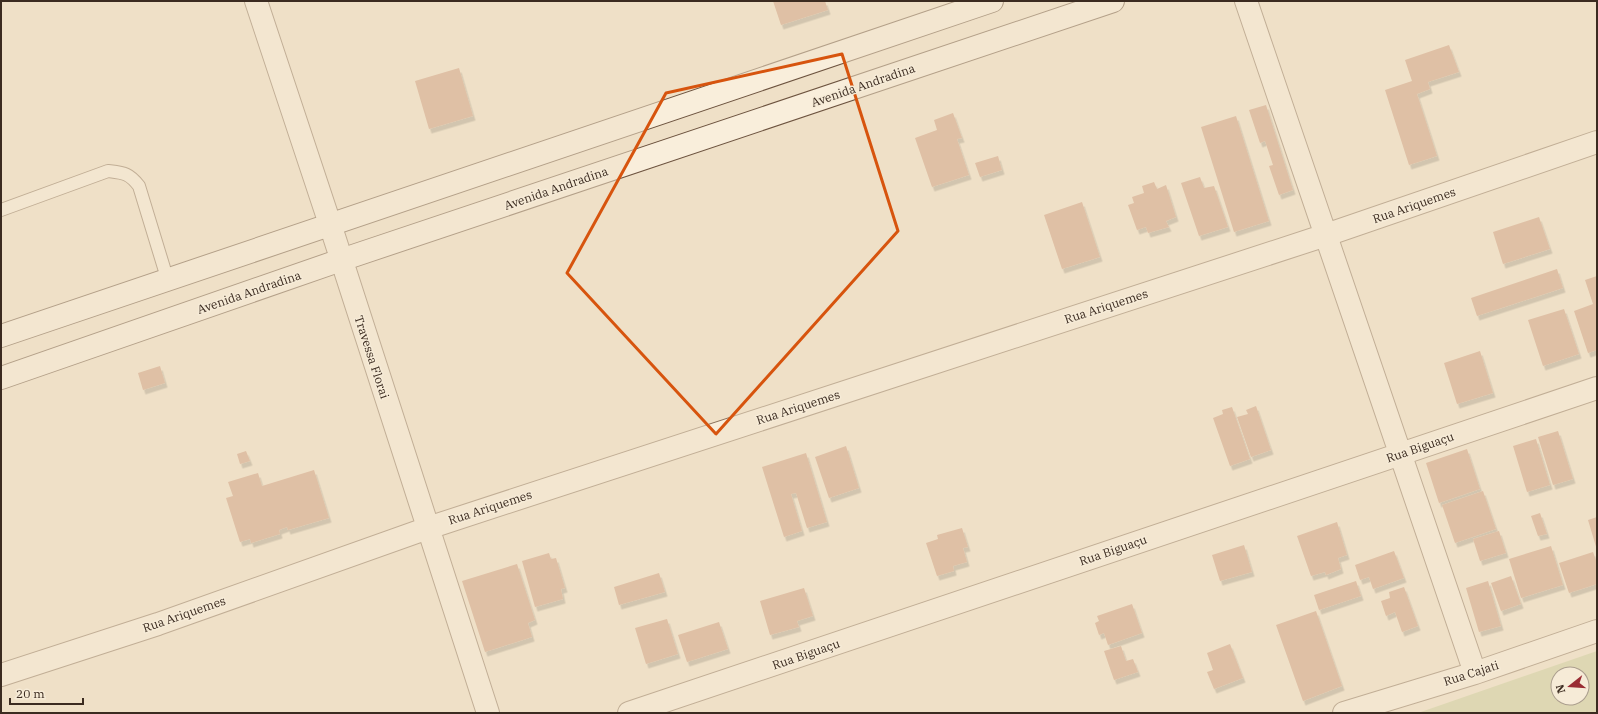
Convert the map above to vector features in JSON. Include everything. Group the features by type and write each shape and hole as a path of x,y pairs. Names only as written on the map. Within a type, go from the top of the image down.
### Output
{"street":[{"name":"Travessa Florai","path":"256,1 330,224 488,713"},
{"path":"1,336 992,1"},
{"name":"Avenida Andradina","path":"1,378 341,260 1113,1"},
{"path":"1246,1 1402,454 1475,672"},
{"name":"Rua Ariquemes","path":"1,676 158,624 428,528 1326,235 1597,142"},
{"name":"Rua Biguaçu","path":"629,713 1597,388"},
{"name":"Rua Cajati","path":"1344,713 1475,672 1597,631"}],"lane":[{"path":"1,210 108,171 123,172 132,177 139,186 168,280"}],"highlighted area":[{"path":"842,54 898,231 716,434 567,273 666,93"}],"green space":[{"path":"1597,651 1597,713 1418,713 1550,667 1550,706 1590,706 1590,666 1554,666"}],"building":[{"path":"773,1 825,1 828,10 781,25"},
{"path":"1449,45 1459,72 1428,82 1430,89 1417,94 1437,156 1409,165 1385,90 1412,81 1405,60"},
{"path":"459,68 473,116 429,129 415,81"},
{"path":"1266,105 1293,190 1279,195 1269,166 1273,165 1265,141 1260,143 1249,110"},
{"path":"953,113 962,138 957,139 969,175 932,187 915,138 937,130 934,120"},
{"path":"1236,116 1269,221 1234,232 1201,127"},
{"path":"998,156 1002,170 980,177 975,163"},
{"path":"1200,177 1204,188 1214,186 1228,227 1199,236 1181,183"},
{"path":"1154,182 1157,189 1166,185 1176,217 1166,221 1169,227 1148,233 1146,227 1137,230 1128,205 1134,203 1132,197 1144,193 1142,186"},
{"path":"1082,202 1100,257 1062,269 1044,215"},
{"path":"1539,217 1550,249 1503,264 1493,232"},
{"path":"1557,269 1563,288 1477,316 1471,298"},
{"path":"1597,276 1597,350 1588,353 1574,311 1593,304 1585,280"},
{"path":"1564,309 1579,354 1543,366 1528,320"},
{"path":"1480,351 1493,393 1457,404 1444,363"},
{"path":"160,366 165,383 143,390 138,373"},
{"path":"1256,406 1271,450 1251,457 1237,417 1248,414 1246,410"},
{"path":"1232,407 1250,459 1230,466 1213,418 1223,414 1222,410"},
{"path":"1558,431 1573,479 1553,485 1538,437"},
{"path":"1536,439 1550,485 1527,492 1513,446"},
{"path":"846,446 859,488 829,498 815,457"},
{"path":"1467,449 1480,489 1439,503 1426,463"},
{"path":"246,451 250,461 240,464 237,454"},
{"path":"806,453 827,522 807,528 796,493 791,494 802,531 784,537 762,467"},
{"path":"314,470 329,518 288,530 287,527 279,530 280,534 251,543 250,539 240,542 226,498 233,496 228,482 258,473 262,486"},
{"path":"1483,491 1496,529 1455,543 1442,505"},
{"path":"1540,513 1547,534 1538,536 1531,516"},
{"path":"1597,517 1597,550 1588,520"},
{"path":"1337,522 1347,555 1338,558 1341,569 1326,575 1325,572 1311,576 1297,536"},
{"path":"962,528 968,547 963,548 967,562 953,566 954,571 937,576 926,543 938,539 937,535"},
{"path":"1499,531 1506,553 1480,561 1473,539"},
{"path":"1244,545 1252,572 1220,581 1212,555"},
{"path":"1551,546 1563,585 1521,598 1509,559"},
{"path":"1394,551 1404,578 1373,589 1369,577 1360,580 1355,565"},
{"path":"1593,552 1597,563 1597,584 1569,593 1559,563"},
{"path":"549,553 551,559 556,558 565,588 561,589 563,599 535,607 522,561"},
{"path":"517,564 535,620 528,623 532,637 485,652 462,581"},
{"path":"659,573 665,592 619,605 614,587"},
{"path":"1511,576 1521,604 1501,611 1491,583"},
{"path":"1356,581 1361,596 1319,610 1314,595"},
{"path":"1488,581 1501,626 1479,632 1466,588"},
{"path":"1404,587 1418,626 1402,632 1395,612 1386,616 1381,601 1390,598 1389,592"},
{"path":"804,588 813,616 797,621 799,627 770,635 760,601"},
{"path":"1132,604 1142,633 1108,645 1104,633 1099,635 1095,623 1099,621 1097,616"},
{"path":"1316,611 1342,686 1303,701 1276,625"},
{"path":"667,619 678,654 646,664 635,628"},
{"path":"719,622 728,649 687,662 678,635"},
{"path":"1230,644 1243,678 1214,689 1207,672 1213,670 1207,653"},
{"path":"1121,646 1126,661 1133,659 1138,672 1114,680 1104,651"}]}
